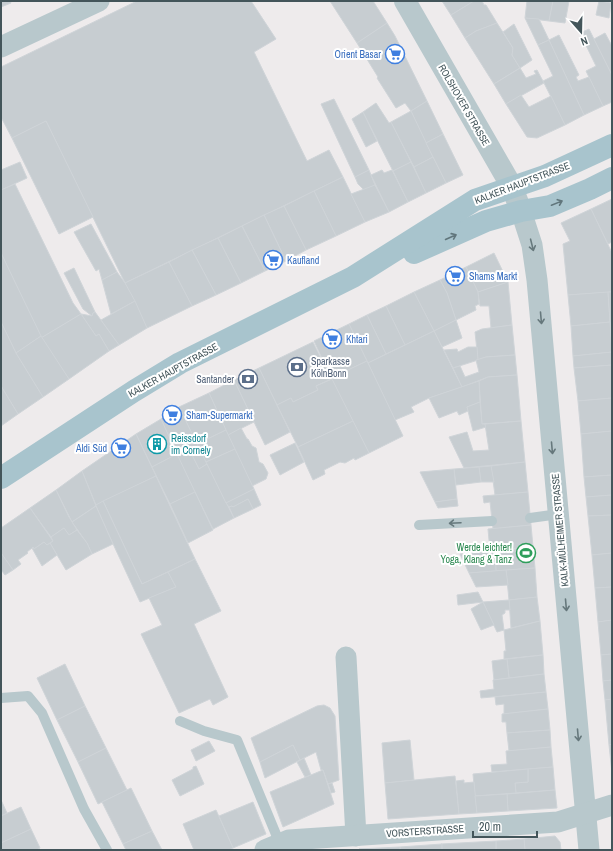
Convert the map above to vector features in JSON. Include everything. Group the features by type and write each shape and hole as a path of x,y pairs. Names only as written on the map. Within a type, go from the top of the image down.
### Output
{"main road":[{"name":"KALKER HAUPTSTRASSE","path":"1,478 134,391 180,363 353,277 475,200 545,176 612,145"},
{"name":"KALKER HAUPTSTRASSE","path":"353,277 394,263 486,221 521,211 550,206 612,178"}],"street":[{"path":"1,47 98,1"},
{"name":"ROLSHOVER STRASSE","path":"405,1 512,187 521,211"},
{"name":"KALK-MÜLHEIMER STRASSE","path":"521,211 532,245 537,280 589,850"},
{"path":"346,657 356,836"},
{"name":"VORSTERSTRASSE","path":"269,848 289,840 558,822 612,805"}],"lane":[{"path":"530,518 558,514"},
{"path":"418,525 492,521"},
{"path":"1,698 28,696 42,713 84,810 107,850"},
{"path":"180,721 204,731 237,740 269,848"}],"building":[{"path":"1,1 10,1 11,3 1,7"},
{"path":"137,1 251,1 276,39 254,52 307,161 329,150 343,177 125,283 46,121 12,138 1,117 1,67"},
{"path":"330,1 373,1 387,23 357,43"},
{"path":"442,1 474,1 451,15"},
{"path":"474,1 482,1 497,23 476,31 465,38 451,15"},
{"path":"527,1 553,1 549,21 525,18"},
{"path":"553,1 569,1 565,23 549,21"},
{"path":"599,1 611,3 609,18 596,15"},
{"path":"525,18 539,19 549,40 538,45"},
{"path":"387,23 427,101 411,111 405,103 396,108 357,43"},
{"path":"497,23 513,48 512,55 520,68 494,84 465,38 476,31"},
{"path":"514,24 532,60 520,68 512,55 513,48 503,32"},
{"path":"589,29 612,75 612,102 603,106 586,71 596,66 580,33"},
{"path":"605,33 612,46 612,75 594,39"},
{"path":"559,35 579,75 576,77 578,81 589,77 603,106 584,115 549,40"},
{"path":"549,40 584,115 565,125 543,81 553,76 538,45"},
{"path":"520,68 526,78 536,74 534,71 537,70 544,83 506,104 494,84"},
{"path":"521,95 529,107 551,96 565,125 537,138 527,137 506,104"},
{"path":"334,99 369,170 355,177 321,104"},
{"path":"427,101 443,134 426,143 411,111"},
{"path":"376,103 389,123 391,122 411,162 393,171 363,112"},
{"path":"411,111 433,157 414,167 391,122"},
{"path":"363,112 377,141 366,147 352,119"},
{"path":"46,121 93,217 59,234 12,138"},
{"path":"443,134 463,175 446,183 426,143"},
{"path":"433,157 446,183 426,193 414,167"},
{"path":"20,162 27,178 1,190 1,170"},
{"path":"411,162 426,193 408,202 393,171"},
{"path":"369,170 375,185 364,190 358,184 355,177"},
{"path":"382,170 384,173 392,170 408,202 389,212 371,175"},
{"path":"343,177 365,222 336,236 314,191"},
{"path":"15,184 73,303 81,314 41,338 1,253 1,190"},
{"path":"375,185 389,212 365,222 351,194"},
{"path":"314,191 336,236 306,250 284,206"},
{"path":"612,199 612,242 608,244 591,209"},
{"path":"284,206 306,250 286,261 264,215"},
{"path":"591,209 612,253 612,292 568,295 563,244 570,241 561,223"},
{"path":"264,215 286,261 265,271 242,226"},
{"path":"91,224 117,272 102,280 99,269 96,271 74,232"},
{"path":"242,226 265,271 241,283 218,238"},
{"path":"218,238 241,283 216,295 192,250"},
{"path":"192,250 216,295 192,306 169,262"},
{"path":"1,253 41,336 16,353 1,322"},
{"path":"494,253 508,282 478,292 466,267"},
{"path":"169,262 192,306 147,328 125,283"},
{"path":"466,267 478,292 479,304 475,306 476,310 456,320 447,293 440,280"},
{"path":"74,268 95,312 92,316 83,309 64,273"},
{"path":"117,272 135,301 111,314 102,280"},
{"path":"440,280 447,293 456,320 434,331 414,292"},
{"path":"508,282 512,325 491,328 489,306 480,306 478,292"},
{"path":"414,292 434,331 405,345 386,306"},
{"path":"608,292 610,322 571,326 568,295"},
{"path":"608,292 612,292 612,347 610,322"},
{"path":"135,301 147,328 119,345 101,320"},
{"path":"386,306 405,345 386,354 367,315"},
{"path":"95,312 119,345 109,351 99,334 96,336 81,314 92,316"},
{"path":"81,314 96,336 99,334 109,351 69,379 41,338"},
{"path":"367,315 386,354 368,363 349,324"},
{"path":"456,320 462,338 442,347 434,331"},
{"path":"1,322 16,353 43,397 18,414 1,386"},
{"path":"610,322 612,352 573,356 571,326"},
{"path":"349,324 367,361 331,378 314,341"},
{"path":"512,325 515,355 486,357 478,360 475,332 482,329"},
{"path":"434,331 462,387 429,398 411,407 414,412 395,420 368,363"},
{"path":"41,336 69,379 43,397 16,353"},
{"path":"313,342 331,379 316,386 318,390 293,402 291,398 277,405 259,368"},
{"path":"468,347 477,347 478,360 453,368 444,350 457,349 458,352"},
{"path":"612,352 612,365 574,368 573,356"},
{"path":"515,355 517,375 488,377 462,387 453,368 460,366 465,377 479,372 476,360 486,357"},
{"path":"367,361 403,436 369,453 331,378"},
{"path":"612,365 612,398 578,401 574,368"},
{"path":"259,368 290,432 265,445 234,380"},
{"path":"517,375 521,421 482,424 479,381 488,377"},
{"path":"332,379 353,421 298,447 277,405 291,398 293,402 318,390 316,386"},
{"path":"234,380 254,422 228,435 209,393"},
{"path":"479,381 480,402 467,407 468,411 459,415 457,411 439,418 429,398"},
{"path":"1,386 18,414 1,426"},
{"path":"209,393 226,430 197,444 179,407"},
{"path":"612,398 612,431 581,434 578,401"},
{"path":"480,402 482,424 485,424 486,427 473,431 467,407"},
{"path":"179,407 207,464 199,469 189,449 177,455 161,419"},
{"name":"Reissdorf im Cornely","path":"161,419 177,454 152,467 136,434"},
{"path":"353,421 369,453 355,460 354,458 345,463 340,462 324,470 325,474 313,480 298,447"},
{"path":"521,421 525,462 464,468 449,437 467,432 473,451 489,450 485,424"},
{"path":"241,428 252,446 256,448 259,462 263,464 268,473 266,479 252,486 228,435"},
{"path":"226,430 235,449 206,462 197,444"},
{"path":"612,431 612,475 584,477 581,434"},
{"path":"136,434 156,476 96,505 82,471"},
{"path":"295,443 304,462 280,475 270,455"},
{"path":"189,449 199,469 207,464 234,518 213,529 177,455"},
{"path":"235,449 254,489 226,503 206,462"},
{"path":"177,454 195,492 170,504 152,467"},
{"path":"525,462 528,492 495,495 491,466"},
{"path":"491,466 494,482 481,482 479,467"},
{"path":"479,467 481,482 456,485 454,469"},
{"path":"454,469 457,499 435,502 420,472"},
{"path":"82,471 96,506 72,522 56,490"},
{"path":"612,475 612,495 586,497 584,477"},
{"path":"156,476 195,559 142,584 103,501"},
{"path":"254,489 261,505 253,509 248,499 233,507 229,507 226,503"},
{"path":"56,490 77,530 69,535 64,528 51,537 30,508"},
{"path":"195,492 213,530 188,543 170,504"},
{"path":"528,492 531,525 493,529 490,502 484,503 483,496"},
{"path":"612,495 612,515 588,516 586,497"},
{"path":"248,499 253,509 234,518 229,507 233,507"},
{"path":"457,499 458,506 438,508 435,502"},
{"path":"103,501 142,584 168,572 176,587 140,602 96,506"},
{"path":"96,506 113,544 92,554 87,543 72,522"},
{"path":"30,508 53,541 47,545 44,542 34,549 33,547 27,552 28,553 18,560 21,564 13,570 1,553 1,528"},
{"path":"612,515 612,553 592,555 588,516"},
{"path":"531,525 533,547 490,551 488,529"},
{"path":"64,528 69,535 77,530 87,543 92,554 66,570 50,543 53,541 51,537"},
{"path":"44,542 47,545 50,543 57,555 42,566 32,548 33,547 34,549"},
{"path":"533,547 535,568 496,571 495,551"},
{"path":"495,551 496,571 469,573 460,554"},
{"path":"1,553 13,570 5,575 2,571 1,572"},
{"path":"612,553 612,587 595,588 592,555"},
{"path":"195,559 221,611 194,624 228,697 213,705 210,699 179,713 141,634 162,625 149,598 176,587 168,572"},
{"path":"535,568 537,597 509,600 506,570"},
{"path":"506,570 508,585 476,587 469,573"},
{"path":"612,587 612,620 598,622 595,588"},
{"path":"478,592 483,602 458,605 457,595"},
{"path":"537,597 540,621 511,628 509,600"},
{"path":"509,600 510,610 505,610 505,613 502,615 504,630 497,632 483,602"},
{"path":"483,602 494,625 481,630 471,609"},
{"path":"612,620 612,654 601,655 598,622"},
{"path":"540,621 543,655 504,659 504,651 506,651 504,630"},
{"path":"612,654 612,680 603,681 601,655"},
{"path":"543,655 544,674 509,678 507,659"},
{"path":"507,659 509,678 494,680 492,661"},
{"path":"65,664 85,706 57,720 37,678"},
{"path":"544,674 546,692 481,698 480,691 494,689 493,680"},
{"path":"612,680 612,699 605,700 603,681"},
{"path":"546,692 548,709 504,714 504,704 496,705 495,697"},
{"path":"612,699 612,744 609,745 605,700"},
{"path":"324,705 330,708 335,716 339,780 328,784 323,770 321,770 316,752 300,760 293,745 260,762 251,738 317,706"},
{"path":"85,706 106,748 78,762 57,720"},
{"path":"548,709 550,730 507,733 506,722 502,722 502,714"},
{"path":"550,730 551,747 509,751 507,733"},
{"path":"410,740 414,780 385,783 382,743"},
{"path":"209,741 215,751 196,761 191,750"},
{"path":"612,744 612,773 609,745"},
{"path":"293,745 300,760 265,778 260,762"},
{"path":"551,747 553,767 492,772 491,765 507,764 506,751"},
{"path":"106,748 127,790 98,804 78,762"},
{"path":"304,758 311,775 305,777 297,762"},
{"path":"196,766 204,784 180,796 172,780"},
{"path":"553,767 555,790 516,793 515,783 528,782 528,769"},
{"path":"528,769 528,782 515,783 516,793 475,796 473,774"},
{"path":"323,770 334,804 283,827 270,792"},
{"path":"455,776 459,814 388,819 385,783"},
{"path":"464,780 464,783 474,782 477,813 459,814 456,781"},
{"path":"332,783 335,792 331,793 328,784"},
{"path":"131,788 152,831 123,844 102,802"},
{"path":"555,790 557,808 508,811 507,794"},
{"path":"507,794 508,811 477,813 475,796"},
{"path":"1,800 7,813 1,816"},
{"path":"253,802 266,834 233,848 219,816"},
{"path":"21,807 31,829 1,843 1,816"},
{"path":"216,810 233,848 228,850 194,850 183,824"},
{"path":"31,829 40,848 37,850 1,850 1,843"},
{"path":"152,831 162,850 126,850 123,844"},
{"path":"555,836 560,842 561,850 525,850 524,839"},
{"path":"524,839 525,850 496,850 496,841"},
{"path":"496,841 496,850 442,850 441,844"},
{"path":"442,844 442,850 400,850 400,847"},
{"path":"400,847 400,850 359,849"}],"place":[{"name":"Orient Basar","path":"395,54"},
{"name":"Kaufland","path":"273,260"},
{"name":"Shams Markt","path":"455,276"},
{"name":"Khtari","path":"332,339"},
{"name":"Sparkasse KölnBonn","path":"297,367"},
{"name":"Santander","path":"248,379"},
{"name":"Sham-Supermarkt","path":"172,415"},
{"name":"Reissdorf im Cornely","path":"157,444"},
{"name":"Aldi Süd","path":"121,448"},
{"name":"Werde leichter! Yoga, Klang & Tanz","path":"526,553"}]}
